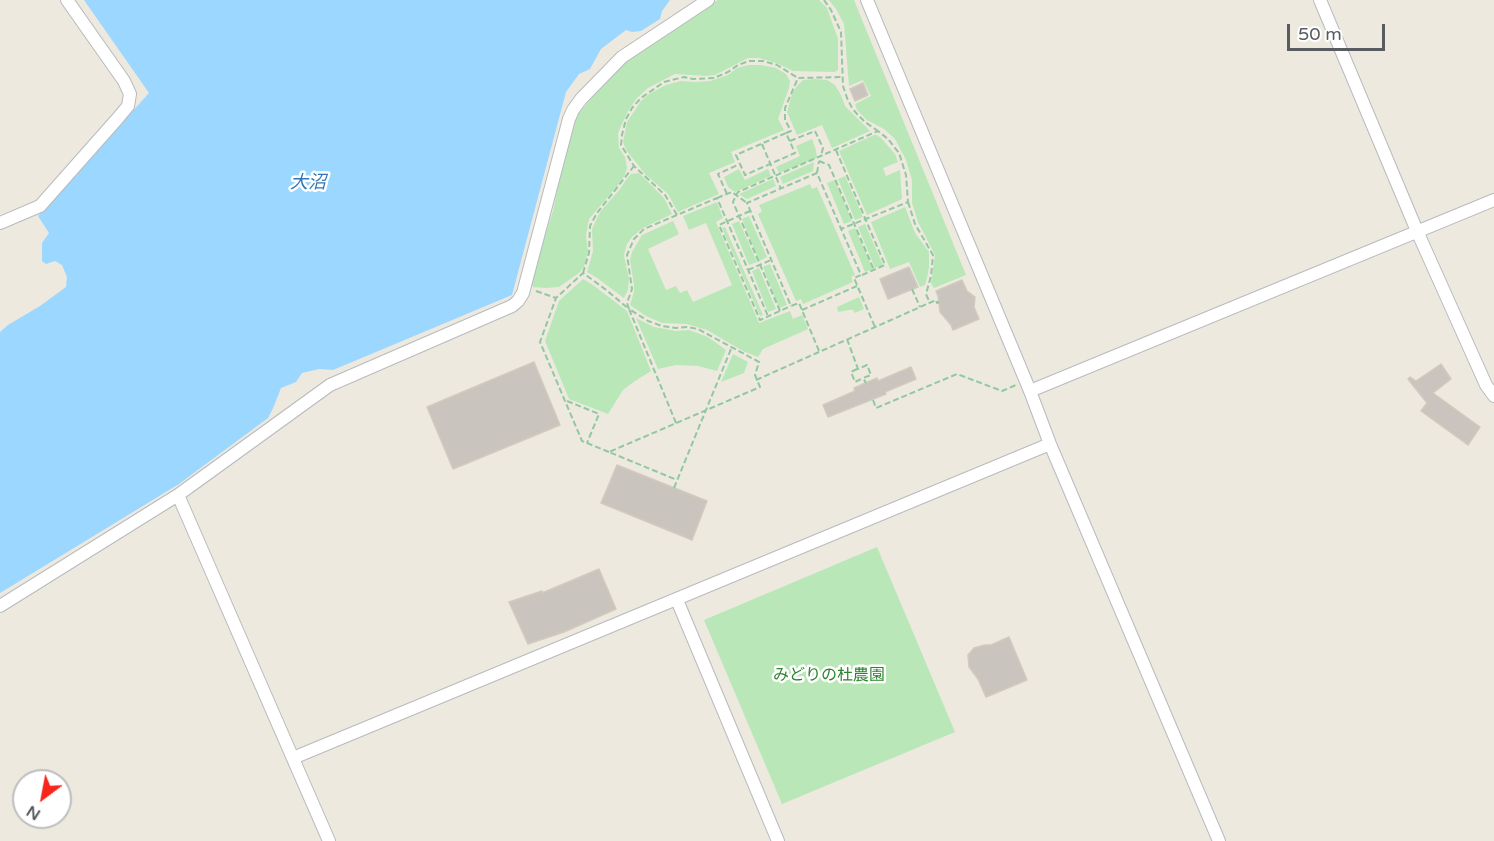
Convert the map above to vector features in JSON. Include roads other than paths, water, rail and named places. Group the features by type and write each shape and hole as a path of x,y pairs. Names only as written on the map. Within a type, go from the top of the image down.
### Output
{"street":[{"path":"0,223 40,206 128,106 130,94 124,81 67,0"},
{"path":"0,606 178,495 330,386 512,306 518,301 523,293 573,110 622,57 708,0"},
{"path":"867,0 1050,444 1219,841"},
{"path":"1320,0 1417,231 1486,385 1494,396"},
{"path":"1028,386 1494,200"},
{"path":"293,758 1050,444"},
{"path":"178,495 329,841"},
{"path":"677,600 778,841"}],"water":[{"name":"大沼","path":"84,0 670,0 662,11 660,19 641,31 626,30 601,49 590,69 579,74 566,92 512,295 333,370 319,369 302,373 296,382 281,388 268,418 179,484 0,593 0,332 66,287 67,277 62,265 55,261 46,264 42,261 42,243 49,233 38,216 149,93"}],"park label":[{"name":"みどりの杜農園","path":"829,676"}]}
